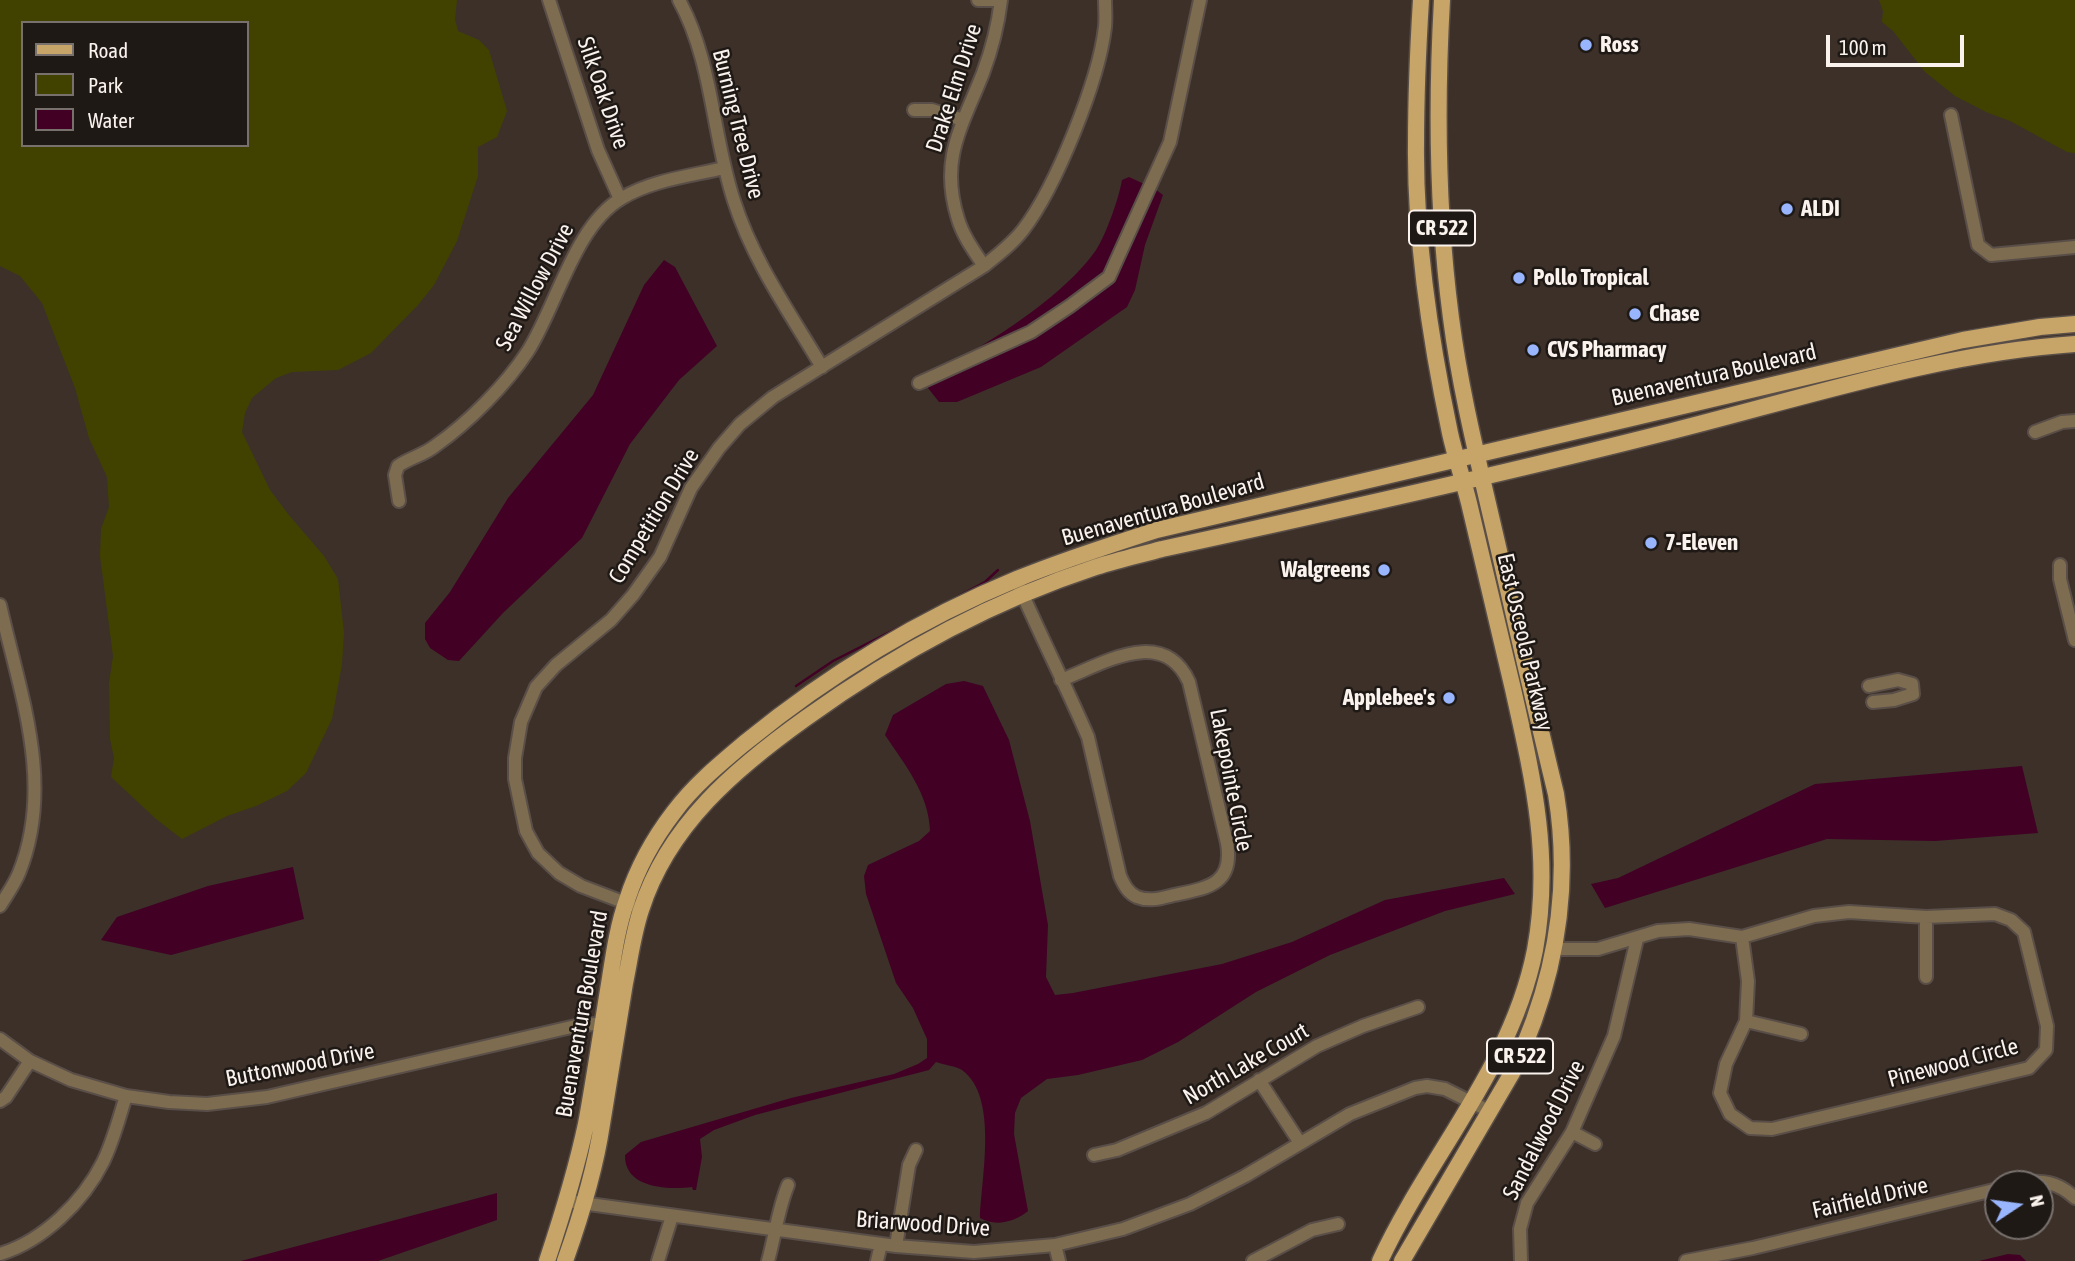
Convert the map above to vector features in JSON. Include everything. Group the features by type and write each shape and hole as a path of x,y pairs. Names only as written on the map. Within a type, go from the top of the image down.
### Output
{"main road":[{"name":"East Osceola Parkway","path":"1380,1261 1499,1057 1521,1004 1540,918 1542,853 1538,801 1434,350 1423,253 1416,147 1421,0"},
{"name":"East Osceola Parkway","path":"1402,1261 1527,1041 1540,1007 1555,949 1561,906 1561,827 1459,370 1444,253 1438,146 1441,0"},
{"name":"Buenaventura Boulevard","path":"565,1261 585,1203 602,1126 616,943 626,902 640,866 675,811 716,768 776,717 822,685 949,610 1089,551 1148,533 1248,507 1942,345 2010,332 2075,324"},
{"name":"Buenaventura Boulevard","path":"547,1261 567,1201 640,911 657,872 688,821 725,782 767,746 884,665 958,625 1023,595 1109,564 1162,549 1482,476 1946,362 2075,344"},
{"path":"1542,853 1552,883 1548,942 1555,949"}],"street":[{"name":"Silk Oak Drive","path":"550,0 598,150 620,199"},
{"name":"Burning Tree Drive","path":"679,0 703,60 724,167 734,203 758,260 822,367"},
{"path":"978,0 1001,0"},
{"name":"Drake Elm Drive","path":"984,266 965,237 958,219 950,172 954,143 993,44 1001,0"},
{"name":"Competition Drive","path":"640,911 626,902 576,883 559,873 538,853 526,831 515,779 515,758 521,722 536,687 556,665 611,620 633,595 660,557 691,488 740,424 773,397 984,266 1010,246 1045,196 1092,82 1105,28 1105,0"},
{"path":"919,383 1031,331 1109,277 1170,142 1200,0"},
{"path":"1418,73 1438,74"},
{"path":"914,110 932,110 963,120"},
{"path":"1951,115 1978,245 1991,256 2075,247"},
{"name":"Sea Willow Drive","path":"399,501 395,475 398,466 433,448 461,426 507,378 528,351 556,298 572,258 593,222 620,199 644,187 724,167"},
{"path":"1800,379 1803,398"},
{"path":"2035,432 2062,422 2075,421"},
{"path":"1248,507 1251,529"},
{"path":"2060,565 2060,579 2075,640"},
{"name":"Lakepointe Circle","path":"1016,580 1090,745 1120,876 1128,890 1137,897 1151,900 1211,886 1226,871 1229,855 1185,673 1170,658 1151,651 1142,651 1061,680"},
{"path":"0,605 34,754 36,793 30,836 18,874 0,906"},
{"path":"1869,686 1898,680 1912,684 1913,694 1894,700 1873,702"},
{"path":"1527,751 1546,754"},
{"name":"Pinewood Circle","path":"1555,949 1598,949 1658,931 1689,929 1742,937 1814,916 1849,912 1926,917 1996,914 2011,920 2024,932 2047,1026 2046,1050 2029,1068 1772,1129 1750,1128 1730,1114 1720,1093 1726,1064 1746,1021 1748,981 1742,937"},
{"path":"1926,917 1926,977"},
{"name":"Sandalwood Drive","path":"1521,1261 1520,1229 1527,1203 1572,1132 1614,1036 1637,939"},
{"name":"North Lake Court","path":"1094,1155 1117,1150 1196,1118 1317,1046 1418,1007"},
{"path":"1746,1021 1801,1034"},
{"name":"Buttonwood Drive","path":"0,1040 30,1062 71,1080 126,1096 207,1104 267,1097 610,1023"},
{"path":"0,1101 6,1097 30,1062"},
{"path":"1259,1080 1300,1143"},
{"name":"Briarwood Drive","path":"567,1201 896,1246 974,1252 1055,1245 1123,1229 1190,1204 1245,1176 1350,1114 1415,1088 1427,1086 1445,1089 1489,1111"},
{"path":"0,1254 15,1249 51,1225 82,1196 104,1161 126,1096"},
{"path":"1572,1132 1595,1144"},
{"path":"896,1246 909,1165 916,1150"},
{"path":"768,1261 780,1205 788,1185"},
{"path":"2054,1185 2062,1186 2075,1198"},
{"name":"Fairfield Drive","path":"1686,1261 1754,1254 1984,1193"},
{"path":"658,1261 672,1216"},
{"path":"1253,1261 1312,1230 1338,1224"},
{"path":"877,1261 881,1244"},
{"path":"1055,1245 1059,1261"}],"green space":[{"path":"0,0 457,0 455,19 458,31 479,40 489,50 507,111 497,137 478,147 478,176 457,241 434,285 371,353 338,370 292,372 276,378 252,398 245,413 242,432 270,490 324,556 338,579 344,633 342,664 332,719 306,773 287,791 227,816 182,839 111,777 114,758 110,739 109,683 113,656 100,556 101,529 109,507 107,477 89,438 75,388 42,303 20,276 0,266"},
{"path":"1879,0 2075,0 2075,153 2067,152 2010,121 1955,96 1925,72 1893,31 1882,22 1883,11"}],"water":[{"path":"1129,177 1163,195 1145,245 1135,290 1127,307 1041,367 957,402 939,402 928,388 928,380 1025,317 1052,296 1087,262 1108,226 1122,180"},
{"path":"664,260 675,267 717,346 679,380 630,444 582,538 503,613 459,661 448,660 430,648 425,639 425,623 450,592 508,498 593,395 644,285"},
{"path":"964,681 983,686 1009,740 1030,821 1048,925 1046,977 1055,995 1222,964 1292,942 1385,900 1504,878 1515,894 1445,911 1330,955 1256,992 1178,1042 1142,1060 1078,1075 1047,1079 1021,1098 1015,1113 1014,1134 1028,1211 1011,1220 998,1223 980,1218 985,1140 981,1099 962,1070 936,1062 929,1070 755,1115 714,1130 700,1139 702,1157 696,1190 692,1187 660,1187 639,1180 627,1166 625,1155 641,1142 791,1098 894,1074 927,1058 927,1039 913,1008 896,983 866,894 864,876 868,865 919,841 930,831 929,817 921,792 885,735 893,715 946,684"},
{"path":"2022,766 2038,833 1935,841 1827,839 1605,908 1591,884 1618,878 1815,784"},
{"path":"293,867 304,919 171,955 101,940 117,917 208,886"},
{"path":"497,1193 497,1220 378,1261 241,1261"},
{"path":"2008,1254 2020,1255 2026,1261 1979,1261"}],"waterway":[{"path":"942,605 985,582 998,570"},
{"path":"796,686 833,661 933,610"}],"place":[{"name":"Ross","path":"1586,45"},
{"name":"ALDI","path":"1787,209"},
{"name":"Pollo Tropical","path":"1519,278"},
{"name":"Chase","path":"1635,314"},
{"name":"CVS Pharmacy","path":"1533,350"},
{"name":"7-Eleven","path":"1651,543"},
{"name":"Walgreens","path":"1384,570"},
{"name":"Applebee's","path":"1449,698"}]}
